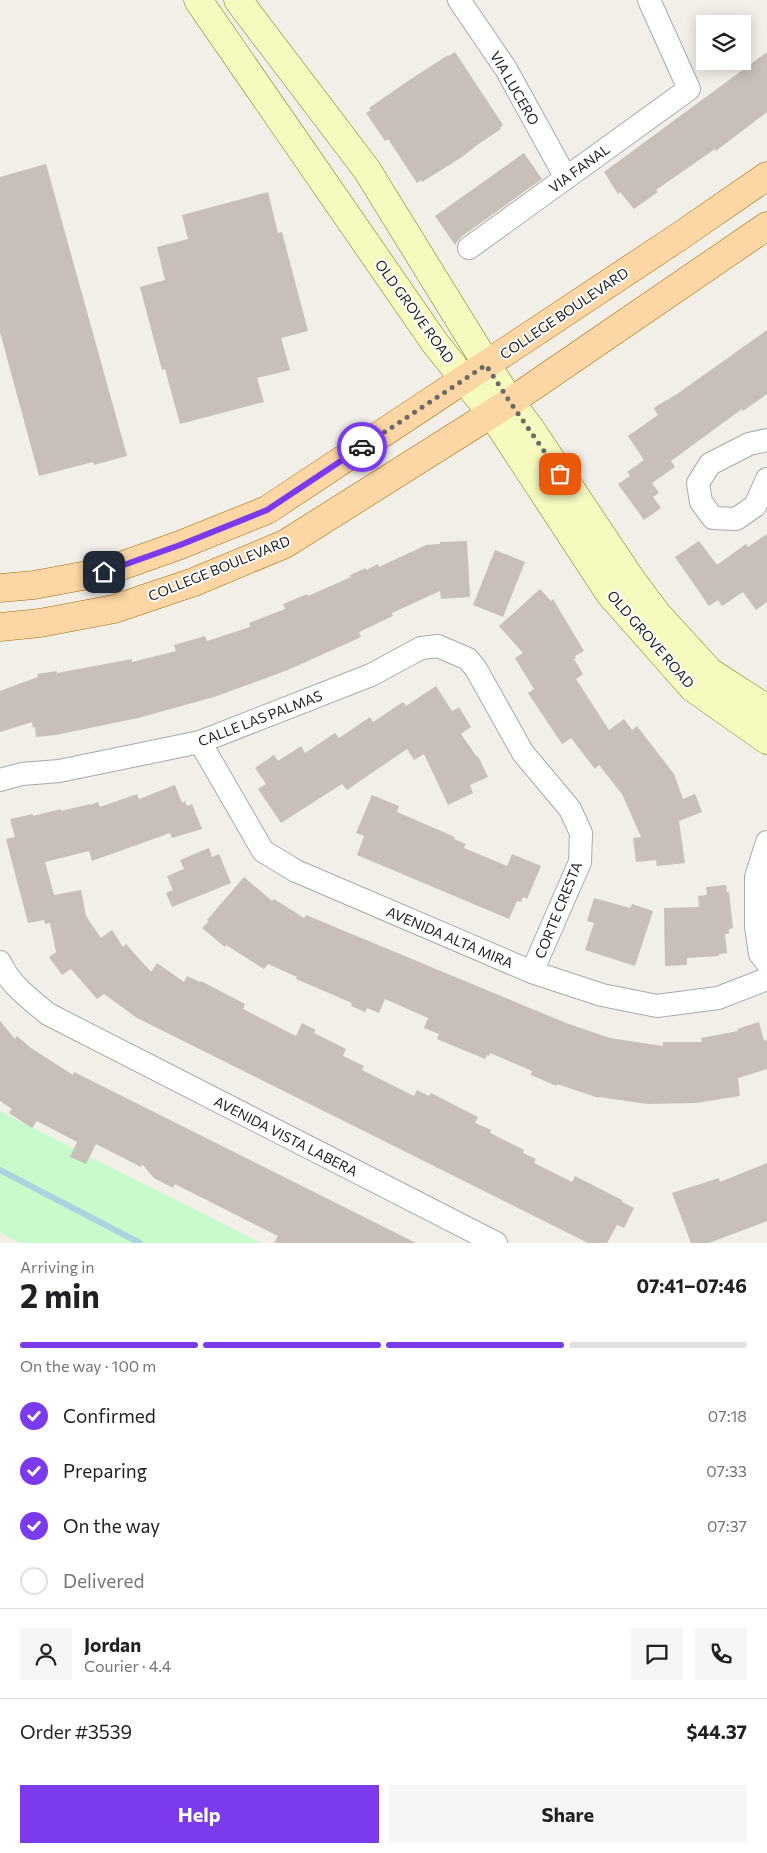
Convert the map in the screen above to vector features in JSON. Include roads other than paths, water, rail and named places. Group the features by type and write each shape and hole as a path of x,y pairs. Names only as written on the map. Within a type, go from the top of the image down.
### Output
{"main road":[{"name":"OLD GROVE ROAD","path":"198,0 435,343 476,372"},
{"name":"OLD GROVE ROAD","path":"238,0 367,170 476,372 501,408 610,594 693,688 767,740"},
{"name":"COLLEGE BOULEVARD","path":"0,588 34,585 104,572 180,545 267,510 680,236 767,176"},
{"name":"COLLEGE BOULEVARD","path":"0,627 40,623 114,609 194,582 285,544 501,408 767,226"},
{"name":"OLD GROVE ROAD","path":"501,408 535,436 632,582 657,614 710,672 767,708"}],"street":[{"name":"VIA LUCERO","path":"460,0 506,69 566,178"},
{"name":"VIA FANAL","path":"468,248 689,89 649,0"},
{"path":"767,440 749,444 710,464 698,483 701,502 713,518 736,519 755,506 767,479"},
{"name":"CALLE LAS PALMAS","path":"0,780 22,774 59,772 200,742 371,675 421,648 438,646 468,659 476,669"},
{"name":"CORTE CRESTA","path":"476,669 523,753 570,809 581,833 580,862 532,972"},
{"name":"AVENIDA ALTA MIRA","path":"200,742 263,851 296,871 532,972 602,995 657,1006 718,998 767,978"},
{"path":"767,842 756,877 756,919 760,954 767,963"},
{"name":"AVENIDA VISTA LABERA","path":"0,962 24,994 48,1014 496,1243"}],"waterway":[{"path":"0,1170 140,1243"}]}
